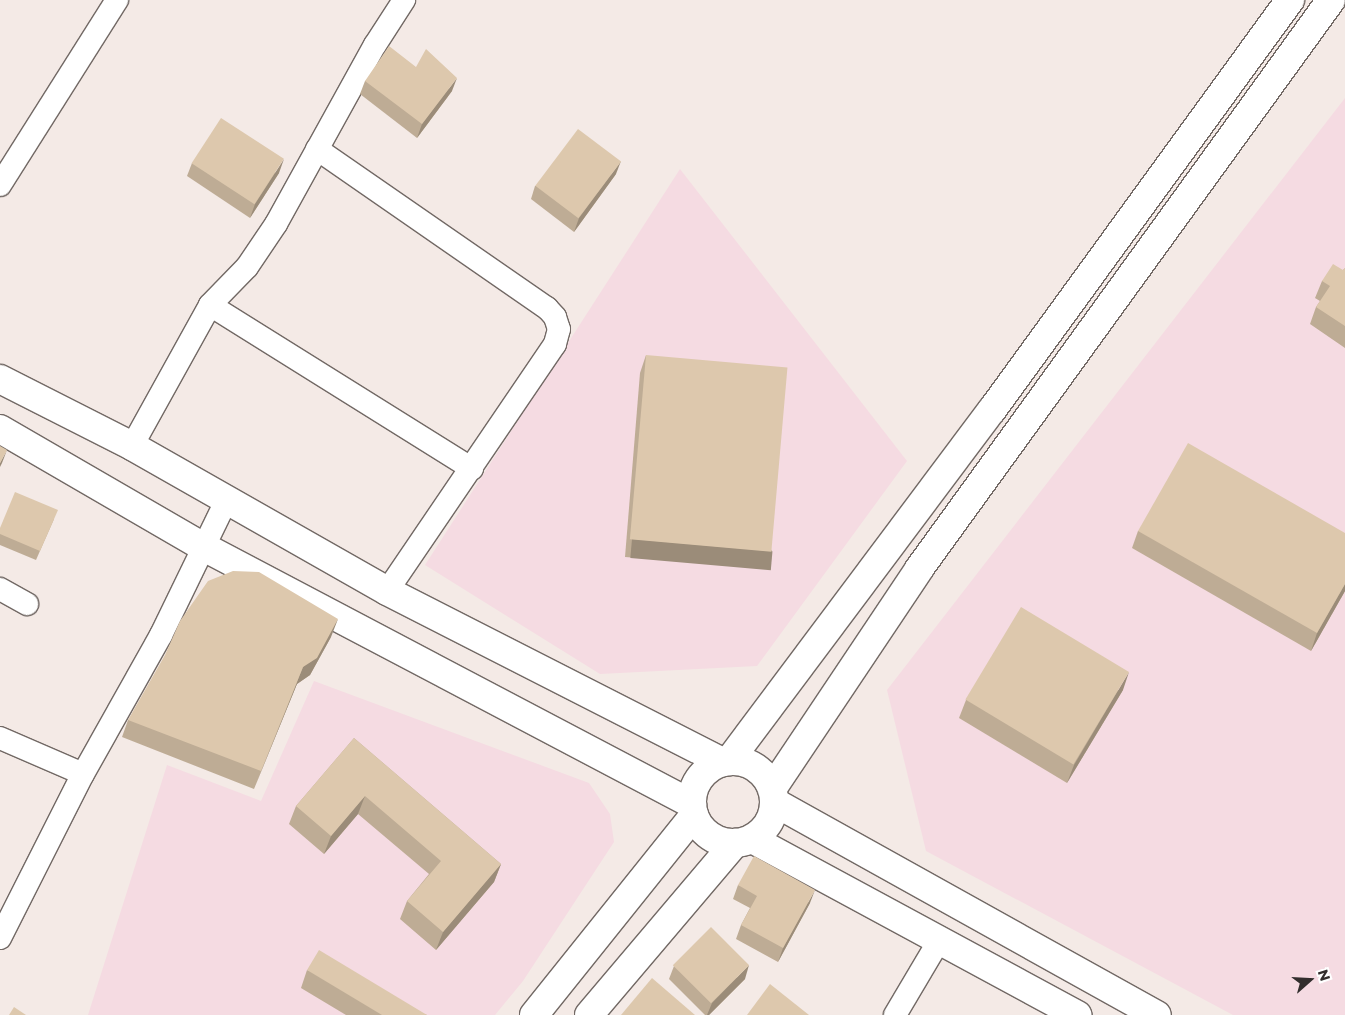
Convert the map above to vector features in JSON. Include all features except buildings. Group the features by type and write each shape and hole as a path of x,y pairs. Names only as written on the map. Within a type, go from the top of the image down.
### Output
{"main road":[{"path":"534,1015 693,809 694,790 700,777 726,761 992,410 1290,0"},
{"path":"589,1015 743,841 768,824 773,795 919,569 1331,0"},
{"path":"0,379 132,446 387,592 726,761 756,767 773,795 1157,1015"},
{"path":"0,430 202,546 693,809 710,836 743,841 940,938 1077,1015"}],"street":[{"path":"2,176 117,0"},
{"path":"132,446 210,305 247,267 276,224 317,149 404,0"},
{"path":"317,149 541,304 555,317 559,329 555,344 387,592"},
{"path":"210,305 472,469"},
{"path":"0,938 83,774 161,635 202,546 226,501"},
{"path":"0,589 27,604"},
{"path":"0,738 83,774"},
{"path":"895,1015 940,938"}],"shaded area":[{"path":"1345,98 1345,1015 1233,1015 926,851 887,690"},
{"path":"680,169 907,461 757,666 600,674 425,565"},
{"path":"314,681 589,783 610,814 614,842 523,981 495,1015 88,1015 167,765 261,801"}]}
